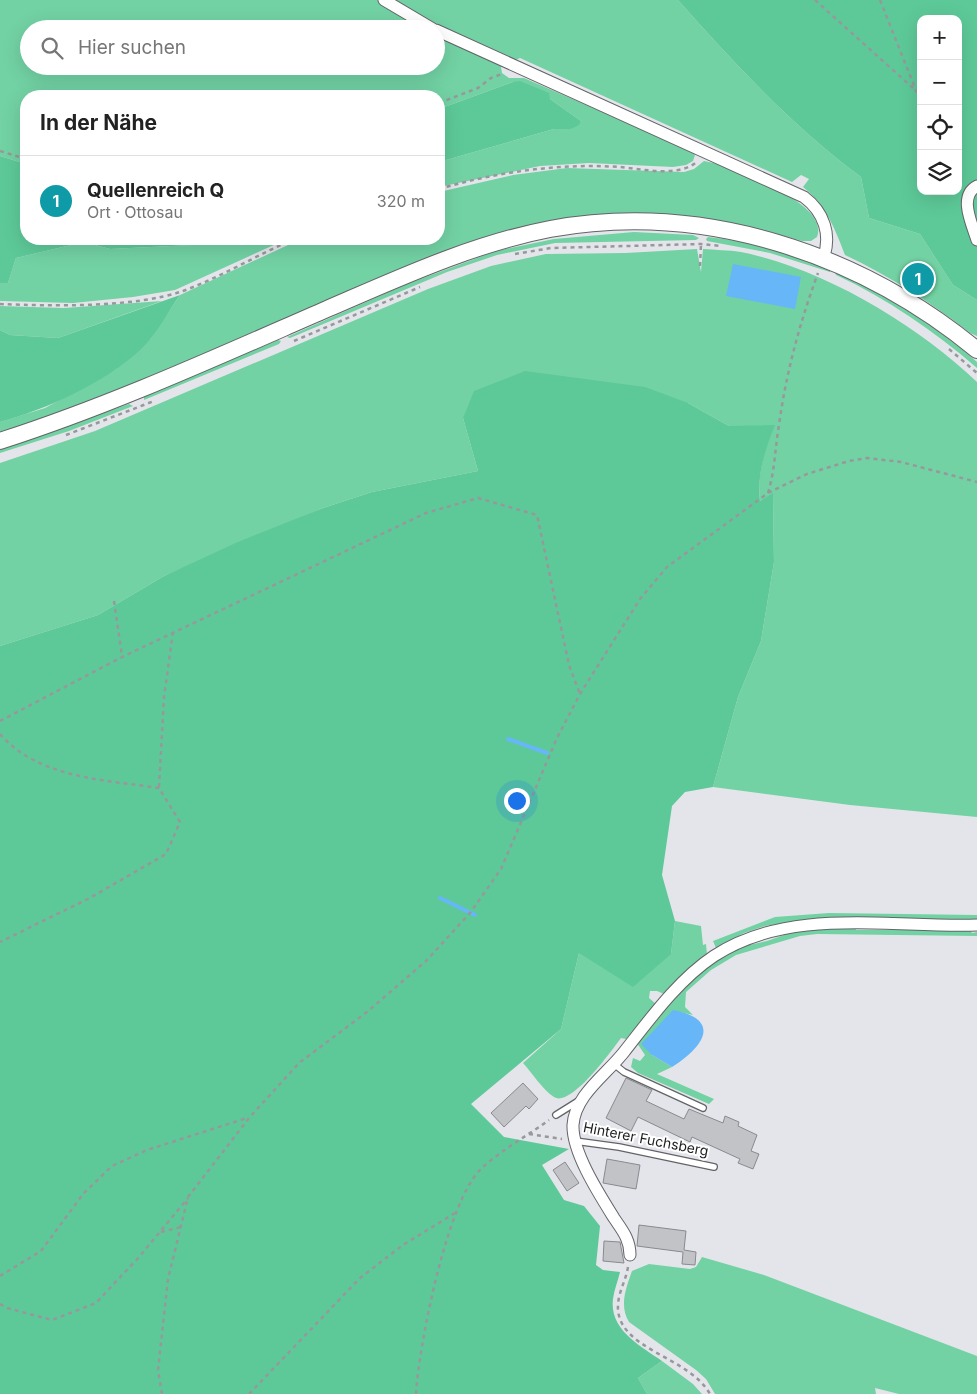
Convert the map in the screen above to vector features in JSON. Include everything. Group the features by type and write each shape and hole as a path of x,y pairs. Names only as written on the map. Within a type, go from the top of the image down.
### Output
{"main road":[{"path":"0,441 98,408 432,265 518,236 552,229 594,224 681,224 750,234 819,268 853,271 932,316 977,350"}],"street":[{"path":"384,0 418,20"},
{"path":"445,34 804,197 820,215 826,230 828,243 819,268"},
{"path":"977,186 970,192 967,201 977,240"},
{"name":"Hinterer Fuchsberg","path":"630,1255 628,1238 599,1192 573,1140 575,1112 581,1099 614,1064 680,986 713,956 731,946 782,928 847,924 977,925"}],"lane":[{"path":"614,1064 624,1072 703,1108"},
{"name":"Hinterer Fuchsberg","path":"556,1115 581,1099"},
{"name":"Hinterer Fuchsberg","path":"573,1140 619,1146 714,1167"}],"path":[{"path":"815,0 913,88"},
{"path":"880,0 917,96"},
{"path":"445,101 478,88 491,78 501,74"},
{"path":"0,151 20,156"},
{"path":"445,188 514,172 556,167 594,166 669,170 686,169 694,164"},
{"path":"700,266 701,244"},
{"path":"513,254 551,248 701,244 725,246"},
{"path":"0,304 67,306 130,300 175,293 281,245"},
{"path":"768,493 773,477 779,425 795,345 819,268"},
{"path":"288,344 423,286"},
{"path":"946,347 977,373"},
{"path":"973,369 977,365"},
{"path":"60,437 158,399"},
{"path":"0,1304 7,1308 52,1320 96,1303 160,1232 249,1118 299,1063 367,1012 426,961 470,913 501,869 557,738 580,694 640,600 667,567 768,493 799,478 831,466 867,458 901,462 977,482"},
{"path":"0,721 122,657 426,512 478,498 537,515 569,665 580,694"},
{"path":"114,601 122,657"},
{"path":"0,942 88,899 166,854 180,822 159,788 164,697 173,632"},
{"path":"0,734 9,744 29,759 64,771 107,781 159,788"},
{"path":"416,1394 418,1368 438,1274 465,1189 481,1169 556,1115"},
{"path":"0,1276 41,1251 83,1194 112,1166 147,1150 249,1118"},
{"path":"529,1134 573,1140"},
{"path":"162,1394 158,1370 167,1288 188,1197"},
{"path":"249,1394 360,1278 403,1245 457,1212"},
{"path":"160,1232 181,1227"},
{"path":"630,1255 618,1305 622,1325 628,1334 638,1342 685,1367 697,1377 710,1394"}],"green space":[{"path":"0,0 678,0 743,71 788,116 861,177 869,218 920,234 953,285 977,300 977,336 909,290 845,255 824,210 803,187 809,179 801,175 792,182 520,58 501,67 502,73 509,78 524,78 692,151 695,155 693,161 686,165 673,167 589,163 540,166 445,186 445,160 554,129 571,129 581,121 550,99 513,82 445,107 445,90 20,90 20,162 0,156"},
{"path":"678,0 977,0 977,300 953,285 920,234 869,218 861,177 788,116 743,71"},
{"path":"520,81 549,93 550,99 581,121 579,125 571,129 554,129 445,160 445,107"},
{"path":"0,156 20,162 20,245 71,245 16,258 8,283 0,283"},
{"path":"704,161 718,164 781,192 810,213 817,225 817,237 811,241 802,241 705,219 641,214 576,218 542,223 467,243 371,282 219,350 132,386 89,403 0,432 0,422 45,408 116,369 151,338 180,295 288,245 445,245 445,191 513,175 567,168 684,172 694,169"},
{"path":"634,232 693,235 699,238 696,240 555,243 497,255 447,272 290,338 287,337 407,284 496,251 554,239"},
{"path":"708,237 770,249 830,269 830,272 770,253 707,241"},
{"path":"71,245 95,245 110,249 192,245 274,245 175,290 133,297 73,303 0,301 0,283 8,283 16,258"},
{"path":"95,245 192,245 110,249"},
{"path":"697,249 701,272 703,249 732,251 772,260 836,285 897,320 953,360 977,382 977,817 850,805 713,787 738,697 761,641 774,562 773,494 760,501 760,471 774,426 729,426 688,403 463,418 478,471 372,492 323,508 164,576 98,615 0,646 0,463 95,431 428,289 491,266 546,254 626,253"},
{"path":"835,272 876,292 928,324 977,362 977,368 910,317 874,294 836,275"},
{"path":"180,295 151,338 125,363 92,384 55,403 0,422 0,330 10,335 58,338"},
{"path":"162,301 58,338 10,335 0,330 0,306 64,308"},
{"path":"278,340 281,341 279,344 144,400 144,397"},
{"path":"525,371 645,387 688,403 729,426 775,425 765,453 759,491 760,501 773,493 774,562 761,641 738,697 713,787 685,792 672,806 662,875 675,921 671,954 633,987 579,953 561,1029 471,1104 504,1137 569,1149 542,1165 564,1200 584,1206 600,1226 596,1265 603,1270 620,1272 613,1299 613,1310 616,1320 628,1336 662,1361 638,1378 647,1394 0,1394 0,646 98,615 164,576 238,542 323,508 372,492 478,471 463,418 474,391"},
{"path":"129,404 133,406 69,431 0,453 0,449"},
{"path":"829,913 977,915 977,920 807,919 765,926 744,933 716,948 713,941 775,917"},
{"path":"675,921 701,926 703,945 706,944 707,955 664,994 650,991 649,998 656,1004 626,1039 621,1038 600,1065 580,1086 561,1098 554,1097 523,1063 561,1029 579,953 671,954"},
{"path":"856,927 856,930 970,930 972,933 977,932 977,936 817,934 800,936 736,955 711,970 686,992 685,1007 693,1015 680,1012 652,1055 672,1067 657,1074 714,1099 709,1104 638,1073 631,1067 633,1058 640,1061 645,1055 637,1043 684,987 715,961 739,947 767,941 798,930"},
{"path":"702,1257 764,1275 977,1356 977,1394 899,1394 875,1388 876,1394 715,1394 706,1379 696,1370 629,1322 624,1310 624,1297 632,1271 649,1264 690,1269 696,1267"},
{"path":"662,1361 693,1384 702,1394 647,1394 638,1378"}],"water":[{"path":"733,264 801,277 795,309 726,296"},
{"path":"673,1010 699,1020 703,1027 703,1035 692,1051 672,1067 652,1055 641,1044"}],"building":[{"path":"626,1078 652,1090 646,1101 684,1119 689,1109 723,1123 725,1116 739,1122 738,1126 757,1135 751,1151 759,1154 753,1169 738,1163 740,1159 692,1137 690,1142 638,1117 631,1131 606,1118"},
{"path":"523,1083 538,1099 529,1109 526,1106 504,1127 491,1113"},
{"path":"607,1159 640,1165 636,1189 603,1183"},
{"path":"565,1162 579,1183 567,1191 553,1170"},
{"path":"639,1225 686,1231 684,1250 696,1252 695,1265 682,1264 683,1252 637,1246"},
{"path":"604,1241 620,1242 624,1263 603,1261"}],"waterway":[{"path":"508,739 547,753"},
{"path":"440,898 475,915"}],"place":[{"name":"Quellenreich Q","path":"918,279"}]}
